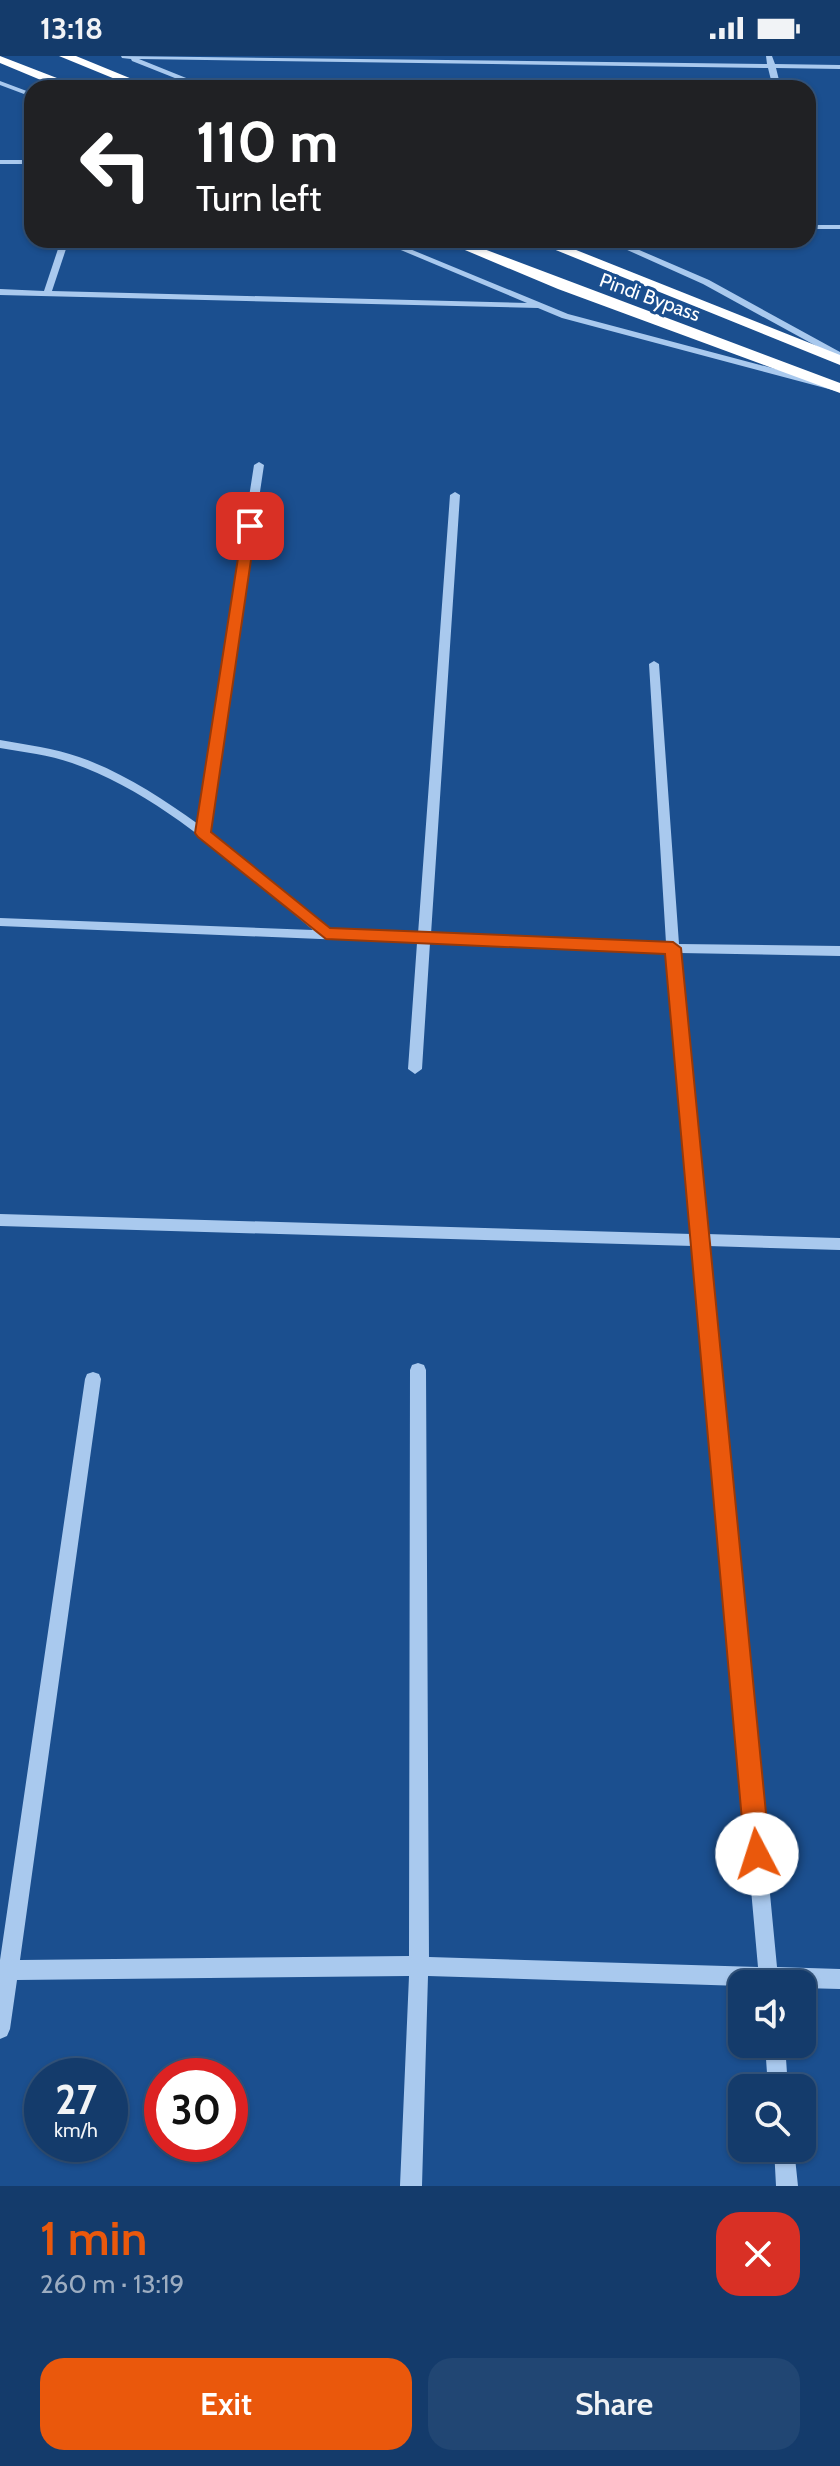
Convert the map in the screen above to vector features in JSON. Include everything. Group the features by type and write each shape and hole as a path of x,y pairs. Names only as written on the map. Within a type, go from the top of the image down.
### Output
{"highway":[{"path":"65,56 127,80"},
{"path":"0,59 51,80"},
{"name":"Pindi Bypass","path":"468,248 840,389"},
{"name":"Pindi Bypass","path":"559,248 840,358"}],"street":[{"path":"123,56 629,60 840,67"},
{"path":"123,56 186,80"},
{"path":"769,56 775,80"},
{"path":"0,83 24,92"},
{"path":"0,162 24,162"},
{"path":"816,227 840,227"},
{"path":"47,293 62,248"},
{"path":"400,248 535,306 671,347 840,389"},
{"path":"627,248 706,282 840,358"},
{"path":"0,292 535,306"},
{"path":"203,833 259,465"},
{"path":"415,1069 455,495"},
{"path":"654,664 673,948 768,1970"},
{"path":"0,744 54,754 85,764 145,795 203,833 326,934"},
{"path":"0,922 673,948 840,951"},
{"path":"0,1220 840,1244"},
{"path":"411,2186 419,1966 418,1370"},
{"path":"0,2029 5,1970 93,1379"},
{"path":"5,1970 419,1966 728,1978"},
{"path":"816,1979 840,1979"},
{"path":"785,2162 787,2186"}],"route":[{"path":"250,526 203,833 326,934 673,948 757,1854"}]}
